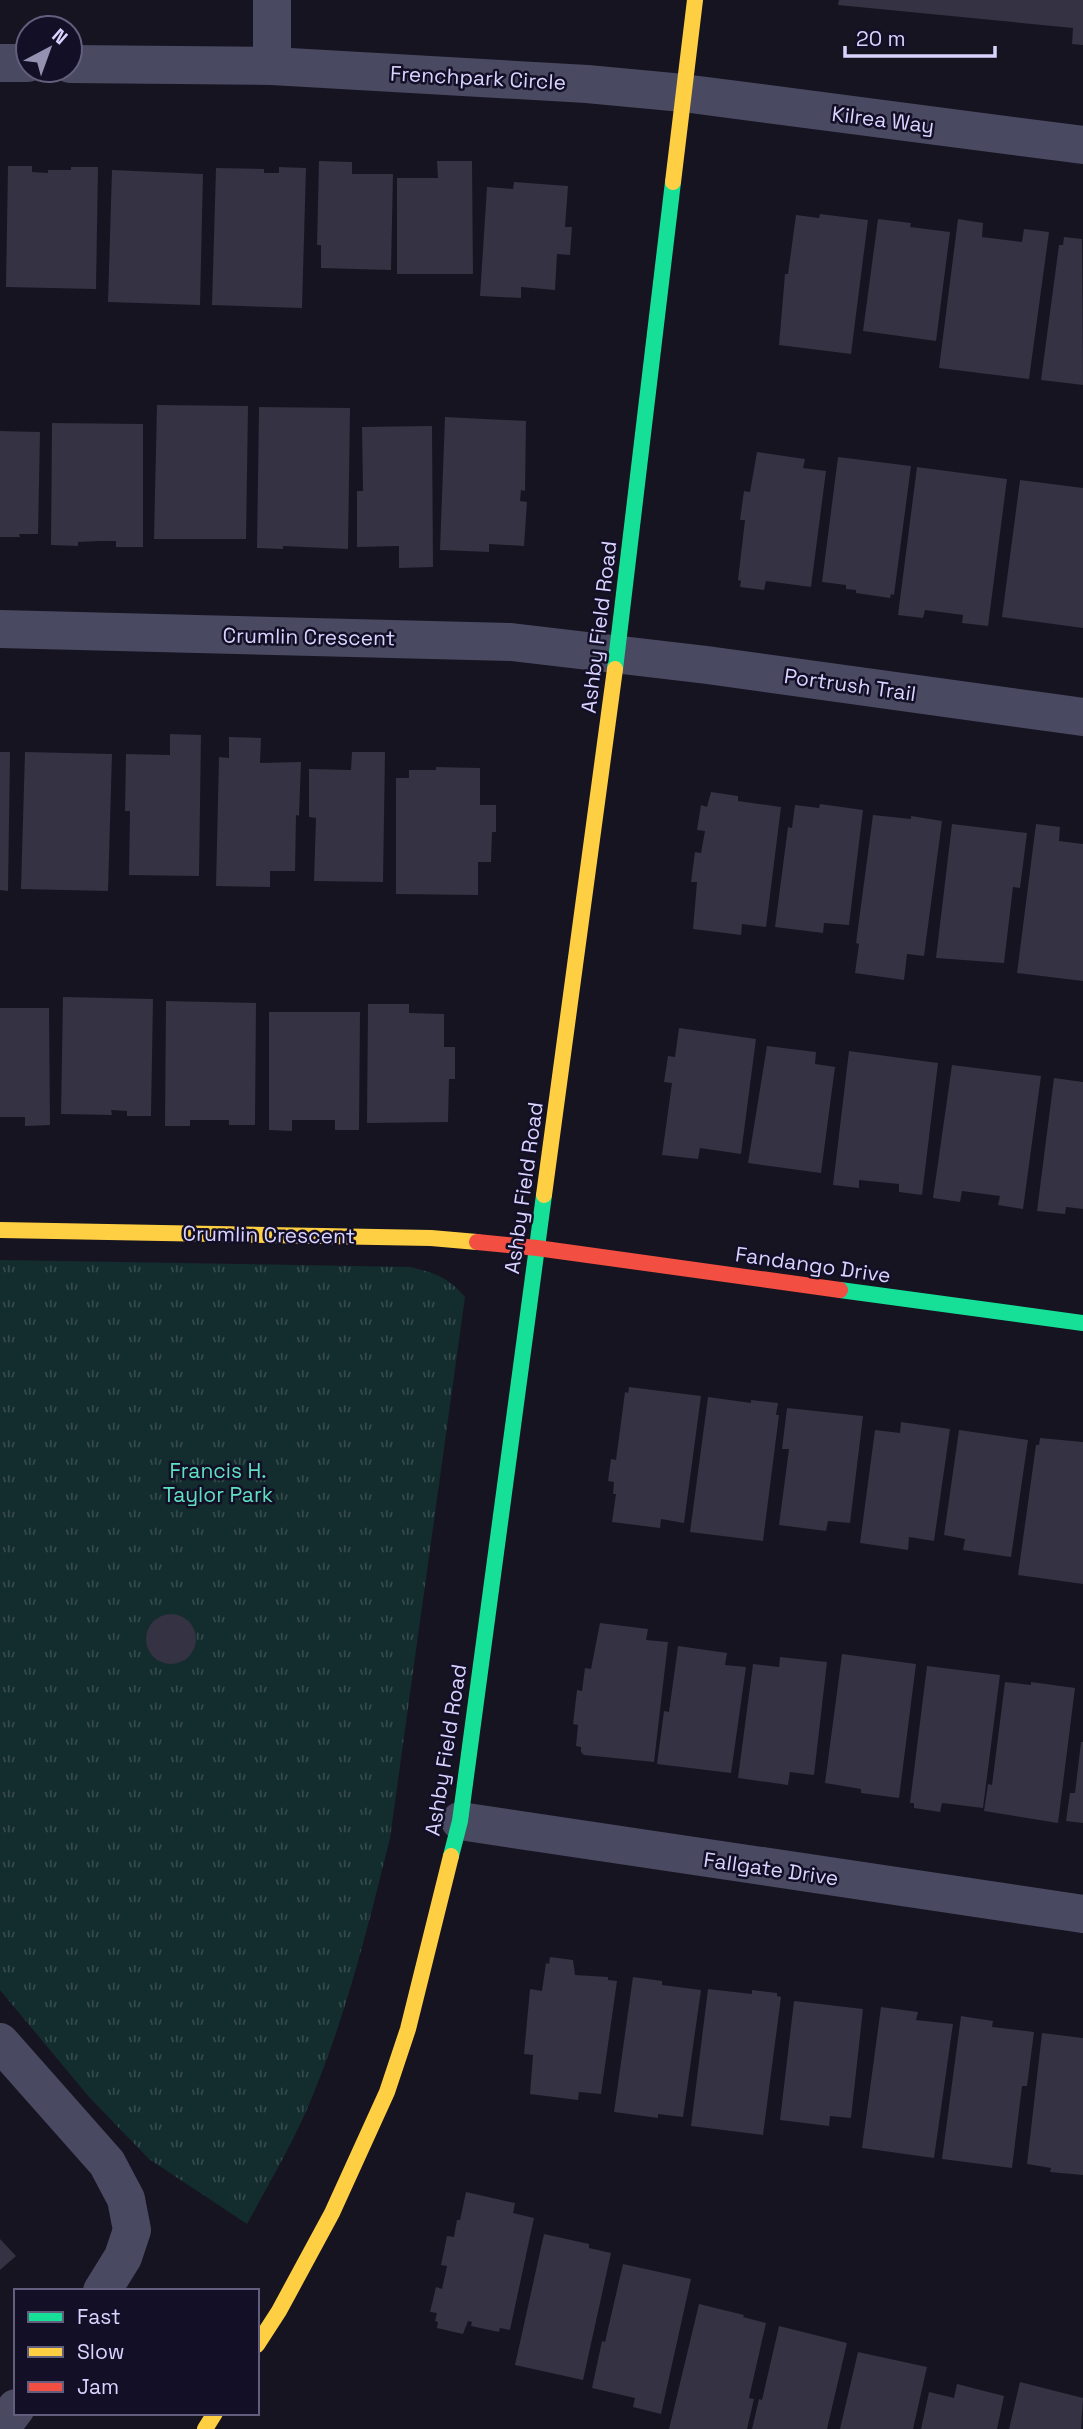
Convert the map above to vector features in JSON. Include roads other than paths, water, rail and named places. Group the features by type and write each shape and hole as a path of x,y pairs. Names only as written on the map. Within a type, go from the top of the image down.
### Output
{"street":[{"path":"272,0 272,66"},
{"name":"Ashby Field Road","path":"259,2342 279,2311 332,2213 387,2092 408,2029 460,1821 617,655 695,0"},
{"name":"Frenchpark Circle","path":"84,64 272,66 587,84 683,93"},
{"name":"Kilrea Way","path":"683,93 1083,145"},
{"name":"Crumlin Crescent","path":"0,629 511,642 617,655"},
{"name":"Portrush Trail","path":"617,655 1083,717"},
{"name":"Crumlin Crescent","path":"0,1230 431,1238 537,1248"},
{"name":"Fandango Drive","path":"537,1248 1083,1323"},
{"name":"Fallgate Drive","path":"460,1821 1083,1914"},
{"path":"0,2042 107,2163 126,2199 132,2230 123,2257 103,2289"},
{"path":"0,2429 14,2411"}],"park label":[{"name":"Francis H. Taylor Park","path":"218,1483"}]}
